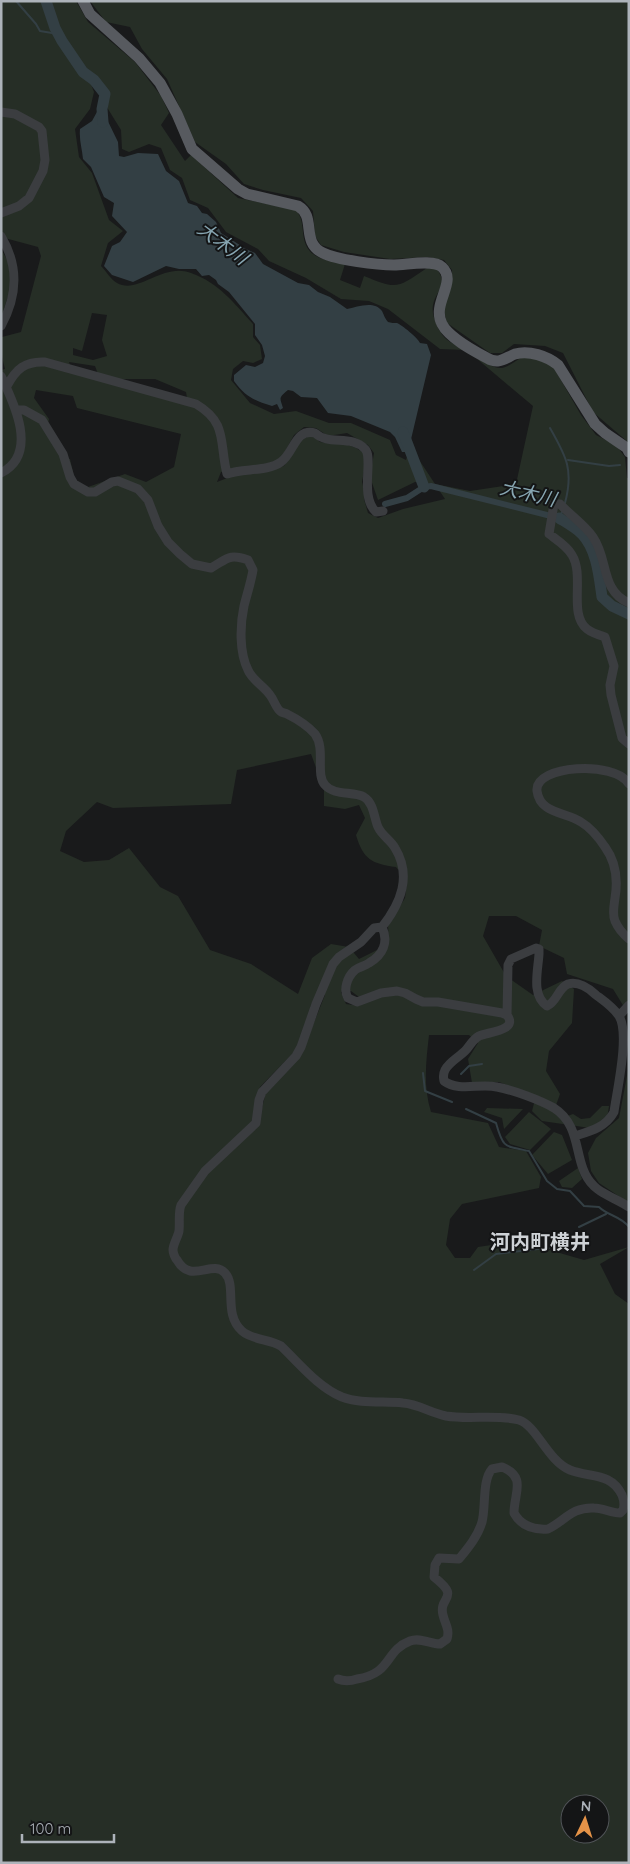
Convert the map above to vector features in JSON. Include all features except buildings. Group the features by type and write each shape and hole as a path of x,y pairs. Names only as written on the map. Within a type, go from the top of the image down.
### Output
{"main road":[{"path":"83,1 90,14 139,58 160,83 178,114 192,148 238,189 247,194 298,206 304,210 308,217 309,237 314,246 323,253 393,265 431,263 442,266 448,280 439,304 439,314 443,326 456,339 496,362 520,353 550,358 558,364 595,424 627,448 629,452"}],"street":[{"path":"1,112 15,114 42,131 46,160 43,171 29,198 18,206 1,213"},
{"path":"1,236 8,246 15,272 14,291 1,326"},
{"path":"7,386 17,370 24,365 45,362 196,404 212,415 217,421 227,474 269,467 282,461 297,439 306,433 315,433 320,438 326,440 343,439 350,441 365,448 369,454 366,477 370,502 376,512 383,511"},
{"path":"1,376 16,410 21,431 20,450 10,468 1,473"},
{"path":"16,410 24,410 42,420 63,454 70,478 80,488 88,492 95,492 112,482 118,481 128,484 145,495 158,526 168,542 192,564 211,568 223,559 231,556 248,560 253,570 244,606 242,636 243,654 248,670 269,693 280,711 300,722 316,735 319,744 322,778 325,786 332,790 366,798 371,805 379,828 396,848 404,880 402,892 396,906 382,927 374,928 361,942 339,957 333,964 316,1004 301,1048 296,1056 262,1092 256,1123 205,1171 181,1205 178,1234 173,1250 179,1264 187,1271 197,1272 212,1268 225,1273 229,1280 232,1315 240,1330 246,1334 274,1342 281,1346 321,1385 340,1396 354,1400 406,1403 447,1416 519,1420 529,1427 558,1463 579,1473 600,1477 614,1483 618,1487 624,1506 620,1513 600,1508 581,1509 562,1518 548,1529 532,1527 523,1523 514,1513 518,1487 515,1476 502,1467 492,1469 487,1478 484,1511 478,1533 459,1559 440,1558 435,1566 434,1577 447,1590 442,1610 448,1626 447,1639 440,1644 428,1643 420,1639 411,1640 399,1647 378,1673 351,1681 338,1679"},
{"path":"629,603 614,593 609,584 599,548 593,536 567,512 556,506 549,534 566,547 574,558 578,582 578,612 584,626 593,633 605,637 610,649 614,666 610,685 611,695 622,738 629,744"},
{"path":"629,784 626,779 614,772 576,768 546,777 538,783 537,788 540,800 544,806 551,811 573,817 585,825 599,838 607,849 616,870 614,920 629,939"},
{"path":"382,927 385,933 383,950 377,958 355,970 349,977 346,990 348,998 357,1002 381,993 397,991 424,1002 502,1012 508,1015"},
{"path":"575,1136 602,1126 610,1119 614,1112 624,1038 623,1028 618,1016 593,992 579,985 568,984 562,988 551,1005 548,1006 543,1003 537,990 539,950 536,948 511,959 508,965 508,1015 510,1023 507,1027 474,1039 444,1071 444,1082 454,1086 497,1087 553,1107 564,1115 575,1136 585,1171 593,1186 629,1207"},
{"path":"618,1016 629,1005"}],"shaded area":[{"path":"1,1 76,1 88,22 135,62 161,96 169,113 161,125 185,161 191,155 238,198 296,210 301,221 304,241 311,253 323,259 345,264 340,280 360,288 364,276 391,285 397,285 409,280 427,268 437,269 440,275 442,284 433,305 434,318 445,338 466,350 440,349 388,309 369,301 341,299 306,278 269,261 258,249 226,232 208,208 190,200 182,178 170,170 161,148 149,144 129,152 122,149 121,130 108,109 107,89 87,74 94,92 90,109 75,129 79,157 92,173 109,220 123,231 108,243 101,266 115,282 125,286 142,282 161,274 181,271 201,277 225,294 253,324 253,337 260,345 262,359 253,363 243,361 233,369 231,380 250,403 274,414 296,411 329,423 351,423 390,440 396,455 406,460 410,446 435,484 470,491 516,484 533,406 476,358 495,367 503,368 522,357 542,360 554,368 581,415 596,435 616,445 625,457 627,478 629,478 629,1015 613,989 567,974 564,958 539,946 542,930 516,916 489,916 483,936 506,976 533,995 562,981 574,989 572,1023 549,1051 546,1071 560,1094 554,1111 562,1118 573,1114 581,1119 590,1118 602,1106 609,1106 607,1119 590,1128 542,1121 532,1111 536,1096 499,1082 472,1083 468,1059 478,1043 469,1035 429,1035 426,1074 428,1102 431,1112 488,1123 499,1147 526,1151 541,1177 539,1188 462,1204 450,1219 446,1245 455,1258 470,1258 478,1247 518,1241 584,1260 629,1247 600,1264 615,1294 629,1304 629,1863 1,1863 1,370 5,369 1,345 2,337 21,332 41,256 38,247 1,237","holes":["92,313 107,315 102,340 107,356 93,360 73,355 73,348 82,351","69,362 95,366 98,374 119,379 155,379 186,392 188,404 72,371","36,390 73,396 77,408 181,434 174,467 146,482 125,474 88,487 75,481 70,459 60,456 46,432 49,419 34,398","304,427 316,428 328,436 347,433 368,445 374,453 370,477 378,500 415,482 435,484 445,499 403,509 378,518 368,513 364,499 362,482 366,461 365,454 349,445 320,442 313,436 304,439 300,443 284,466 235,475 217,482 221,472 266,464 281,459 294,435","311,754 324,789 324,806 345,809 359,805 365,818 356,835 365,855 375,862 396,867 407,881 405,898 388,926 389,944 359,959 349,947 331,944 312,958 298,994 251,964 210,950 178,896 160,887 129,848 109,860 84,862 60,851 66,831 97,802 113,808 231,804 237,770","320,989 325,995 301,1055 266,1092 262,1108 256,1104 260,1087 298,1048 311,1005","351,991 359,997 360,1006 346,1004 341,992"]},
{"path":"90,1 629,1 629,443 593,412 563,353 545,346 514,344 502,353 490,353 447,323 443,308 451,288 452,270 444,260 428,257 390,259 344,252 321,245 315,236 313,211 301,198 244,184 226,164 195,142 167,79 142,49 130,27 106,22"},
{"path":"1,249 9,263 11,287 1,318"},
{"path":"629,1065 629,1203 599,1183 591,1171 588,1153 596,1138 619,1118"},
{"path":"487,1108 523,1109 504,1129 502,1118 484,1112"},
{"path":"529,1112 551,1129 530,1150 510,1144 505,1137"},
{"path":"554,1132 562,1135 572,1160 548,1174 532,1155"},
{"path":"578,1168 582,1179 572,1188 562,1187 559,1181"}],"water":[{"path":"102,109 118,142 119,156 124,157 138,153 158,154 166,171 179,181 188,203 197,206 202,213 207,214 216,222 221,233 255,253 263,264 298,283 309,285 347,309 365,305 375,306 382,311 388,322 399,324 420,343 427,344 431,355 408,452 402,452 395,437 390,432 351,416 328,413 317,398 301,397 288,390 281,397 283,408 280,410 277,404 272,406 255,400 242,391 234,381 234,375 246,365 255,367 263,363 265,356 262,345 255,335 255,324 229,292 209,275 202,276 196,269 179,269 166,266 133,282 112,275 104,266 112,246 120,242 127,232 112,216 114,203 104,197 91,167 83,159 80,137 80,129 92,121 98,110"}],"waterway":[{"path":"16,1 40,31 58,34"},
{"name":"大木川","path":"46,1 55,28 62,41 83,72 94,80 105,94 102,109 103,122"},
{"path":"550,428 567,464 569,481 565,503"},
{"name":"大木川","path":"403,432 424,487"},
{"path":"568,460 609,466 620,465"},
{"name":"大木川","path":"385,504 407,498 424,487 431,486 559,518"},
{"path":"559,518 563,510"},
{"name":"大木川","path":"559,518 580,532 587,540 594,555 602,597 612,606 629,614"},
{"path":"461,1074 469,1066 482,1064"},
{"path":"423,1073 425,1091 452,1102"},
{"path":"466,1109 496,1123 503,1142 509,1147 529,1151 547,1181 557,1189 570,1191 584,1206 599,1207 622,1220 629,1227"},
{"path":"579,1227 606,1214"},
{"path":"474,1270 496,1254 555,1247 567,1241 569,1234"}],"district":[{"name":"河内町横井","path":"540,1241"}]}
